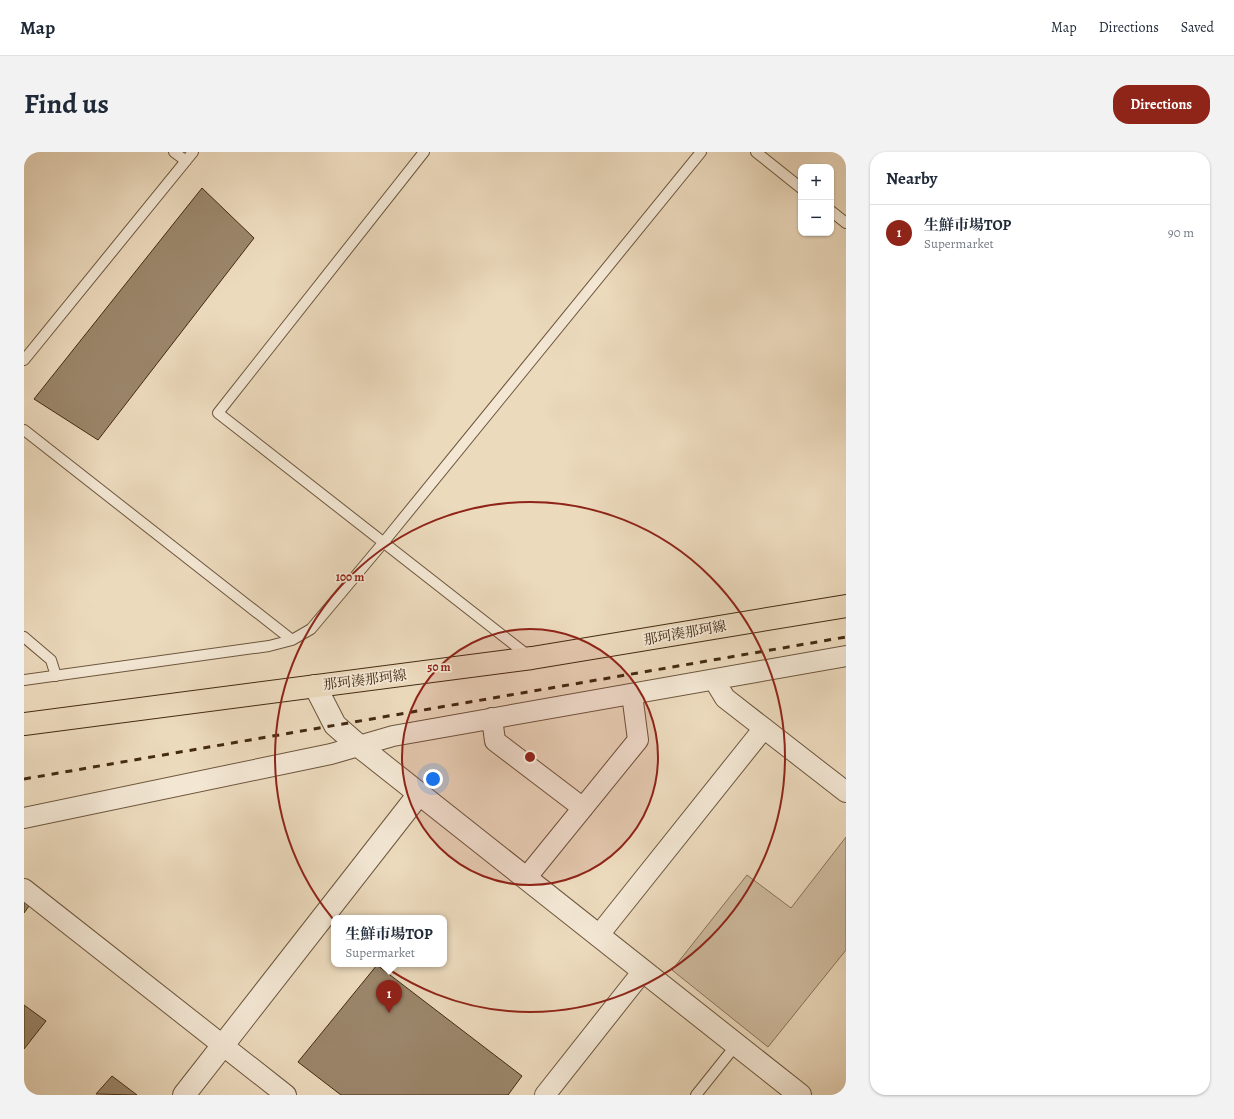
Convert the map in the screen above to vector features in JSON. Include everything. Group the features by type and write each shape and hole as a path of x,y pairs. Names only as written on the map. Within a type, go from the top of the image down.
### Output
{"main road":[{"name":"那珂湊那珂線","path":"24,724 532,658 846,606"}],"street":[{"path":"24,818 331,754 393,736 846,656"},
{"path":"714,680 725,698 764,728 842,783"},
{"path":"315,686 335,725 359,746 800,1095"},
{"path":"526,878 638,740 632,694"},
{"path":"492,718 495,741 583,808"},
{"path":"598,936 764,728"},
{"path":"184,1095 419,794"},
{"path":"24,889 286,1095"},
{"path":"545,1095 643,971"}],"lane":[{"path":"174,152 186,161"},
{"path":"24,360 193,152"},
{"path":"424,152 218,413 532,658"},
{"path":"24,680 268,646 292,640 311,629 383,543 700,152"},
{"path":"756,152 798,186"},
{"path":"834,213 846,223"},
{"path":"24,430 292,640"},
{"path":"24,637 51,660 56,676"},
{"path":"696,1095 736,1045"}],"shaded area":[{"path":"846,837 846,950 768,1047 672,970 747,875 791,908"}],"building":[{"path":"202,188 254,238 98,440 34,399"},
{"path":"24,902 29,906 24,913"},
{"path":"375,967 380,967 522,1076 508,1095 341,1095 298,1062"},
{"path":"24,1005 46,1021 24,1049"},
{"path":"112,1076 137,1095 96,1094"}],"railway":[{"path":"24,779 846,637"}],"place":[{"name":"生鮮市場TOP","path":"389,1013"}]}
